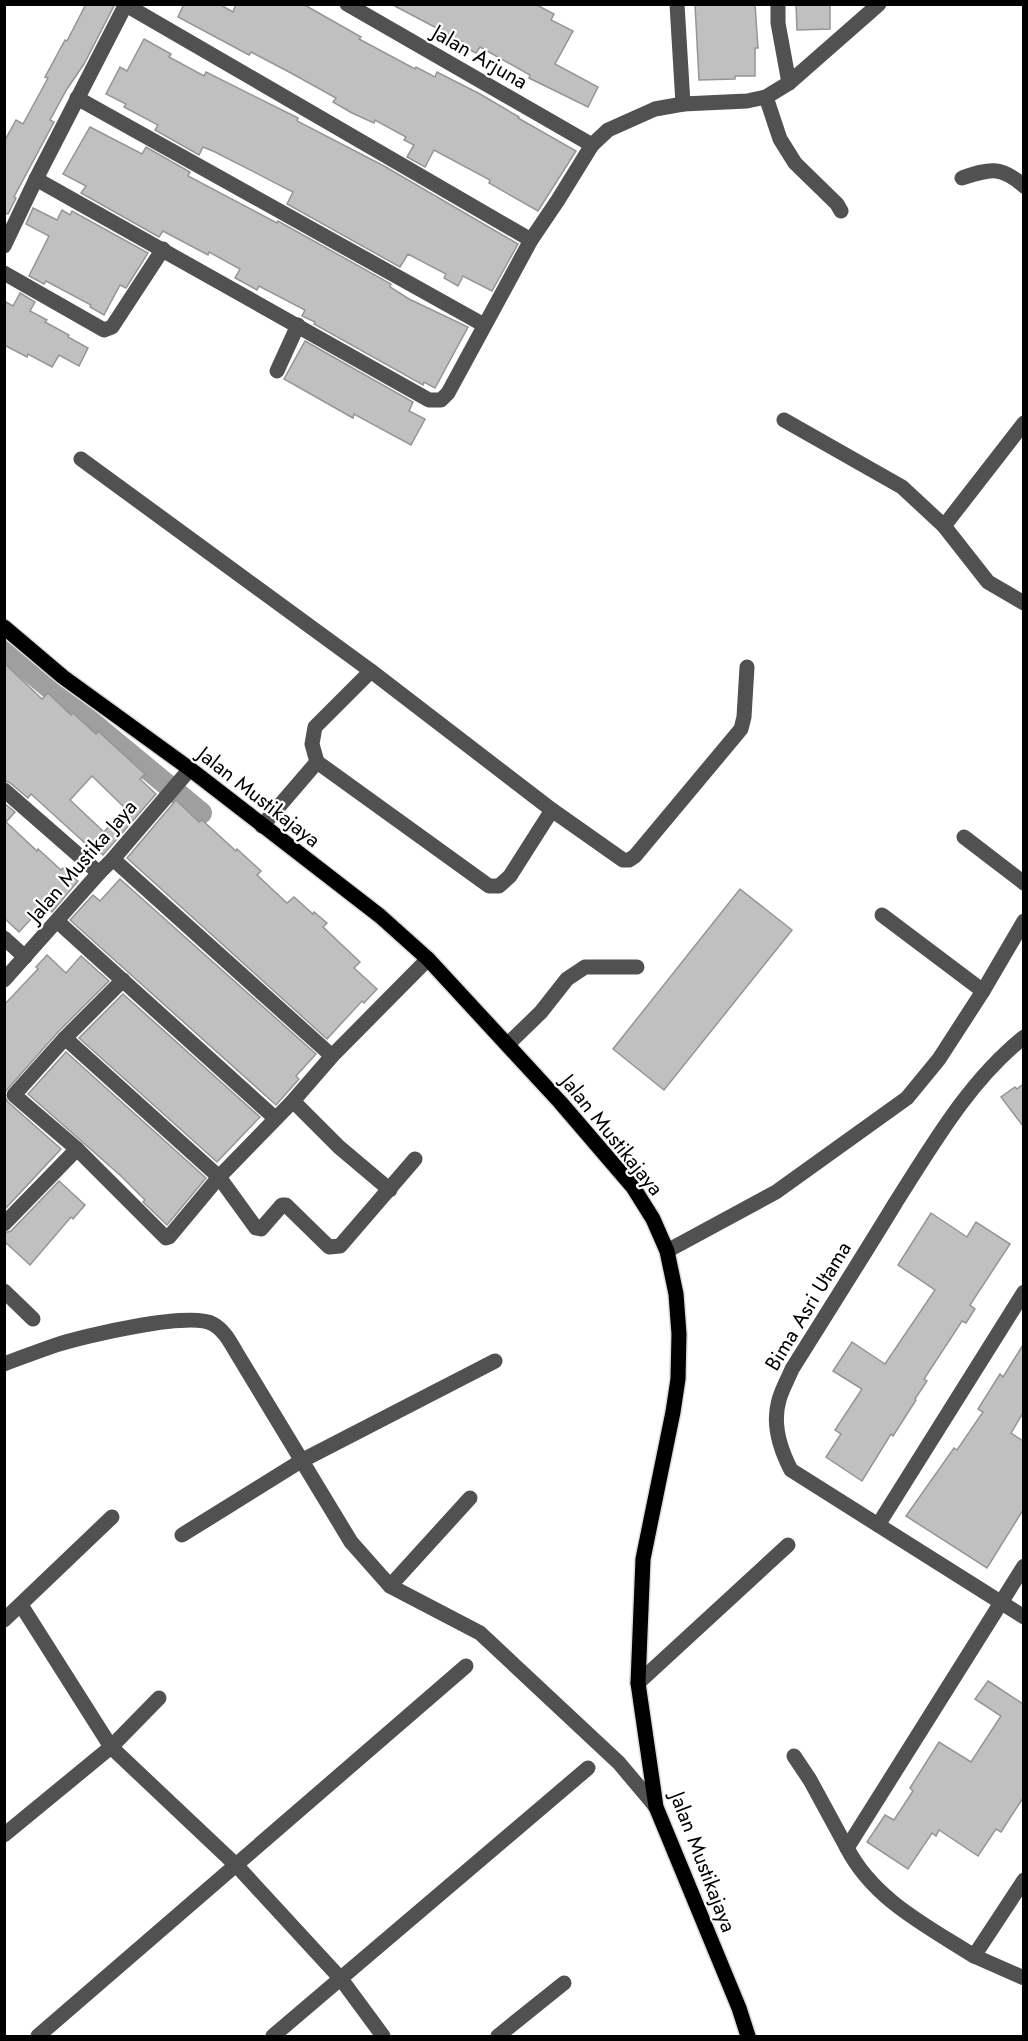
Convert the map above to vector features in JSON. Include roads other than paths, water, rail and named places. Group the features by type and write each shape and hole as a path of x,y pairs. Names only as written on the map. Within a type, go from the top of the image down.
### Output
{"main road":[{"name":"Jalan Mustikajaya","path":"4,627 63,677 190,769 380,916 428,959 508,1044 633,1187 652,1219 667,1251 676,1294 678,1379 643,1559 638,1683 656,1808 739,2008 748,2037"}],"street":[{"name":"Jalan Arjuna","path":"347,4 592,145"},
{"path":"677,4 683,104"},
{"path":"778,4 778,23 789,82"},
{"path":"36,179 429,400 441,400 448,393 531,240 592,145 608,130 655,109 683,104 747,101 766,97 789,82 879,4"},
{"path":"4,246 126,5 531,240"},
{"path":"766,97 780,139 795,163 837,204 841,211"},
{"path":"77,98 484,325"},
{"path":"962,178 992,170 1003,171 1023,186"},
{"path":"4,273 104,330 112,327 163,249"},
{"path":"277,371 298,326"},
{"path":"784,420 902,487 944,526 988,582 1023,603"},
{"path":"944,526 1023,423"},
{"path":"81,459 371,670 552,810 623,860 629,860 635,856 741,729 744,717 747,667"},
{"path":"371,670 315,727 312,744 317,762 489,886 499,886 510,876 552,810"},
{"path":"262,826 317,762"},
{"name":"Jalan Mustika Jaya","path":"4,980 190,769"},
{"path":"4,790 99,873"},
{"path":"964,837 1023,883"},
{"path":"113,859 332,1056"},
{"path":"882,915 983,991"},
{"path":"57,921 275,1118"},
{"path":"667,1251 776,1192 907,1098 939,1059 983,991 1023,921"},
{"path":"4,938 25,957"},
{"path":"123,980 65,1038 9,1100 78,1149 166,1238 219,1177 293,1101 332,1056 428,959"},
{"path":"508,1044 541,1012 567,979 585,968 637,967"},
{"name":"Bima Asri Utama","path":"1023,1037 991,1070 945,1125 792,1369 778,1401 778,1440 791,1470 1023,1617"},
{"path":"65,1038 219,1177 256,1228 261,1229 282,1205 286,1205 329,1247 340,1246 415,1159"},
{"path":"293,1101 339,1147 390,1190"},
{"path":"4,1224 78,1149"},
{"path":"4,1291 33,1319"},
{"path":"878,1525 1023,1292"},
{"path":"4,1364 58,1344 129,1328 168,1321 196,1320 213,1324 227,1337 351,1542 390,1586 480,1633 619,1763 656,1808"},
{"path":"182,1535 301,1461 495,1362"},
{"path":"390,1586 470,1498"},
{"path":"4,1620 112,1517"},
{"path":"638,1683 788,1545"},
{"path":"847,1848 1023,1566"},
{"path":"21,1605 111,1747 237,1866 341,1979 383,2037"},
{"path":"38,2037 466,1666"},
{"path":"4,1835 111,1747 159,1698"},
{"path":"794,1756 810,1780 855,1863 880,1893 906,1913 974,1956 1023,1978"},
{"path":"273,2037 588,1768"},
{"path":"974,1956 1023,1880"},
{"path":"498,2037 564,1983"}],"waterway":[{"path":"4,650 201,813"}]}
